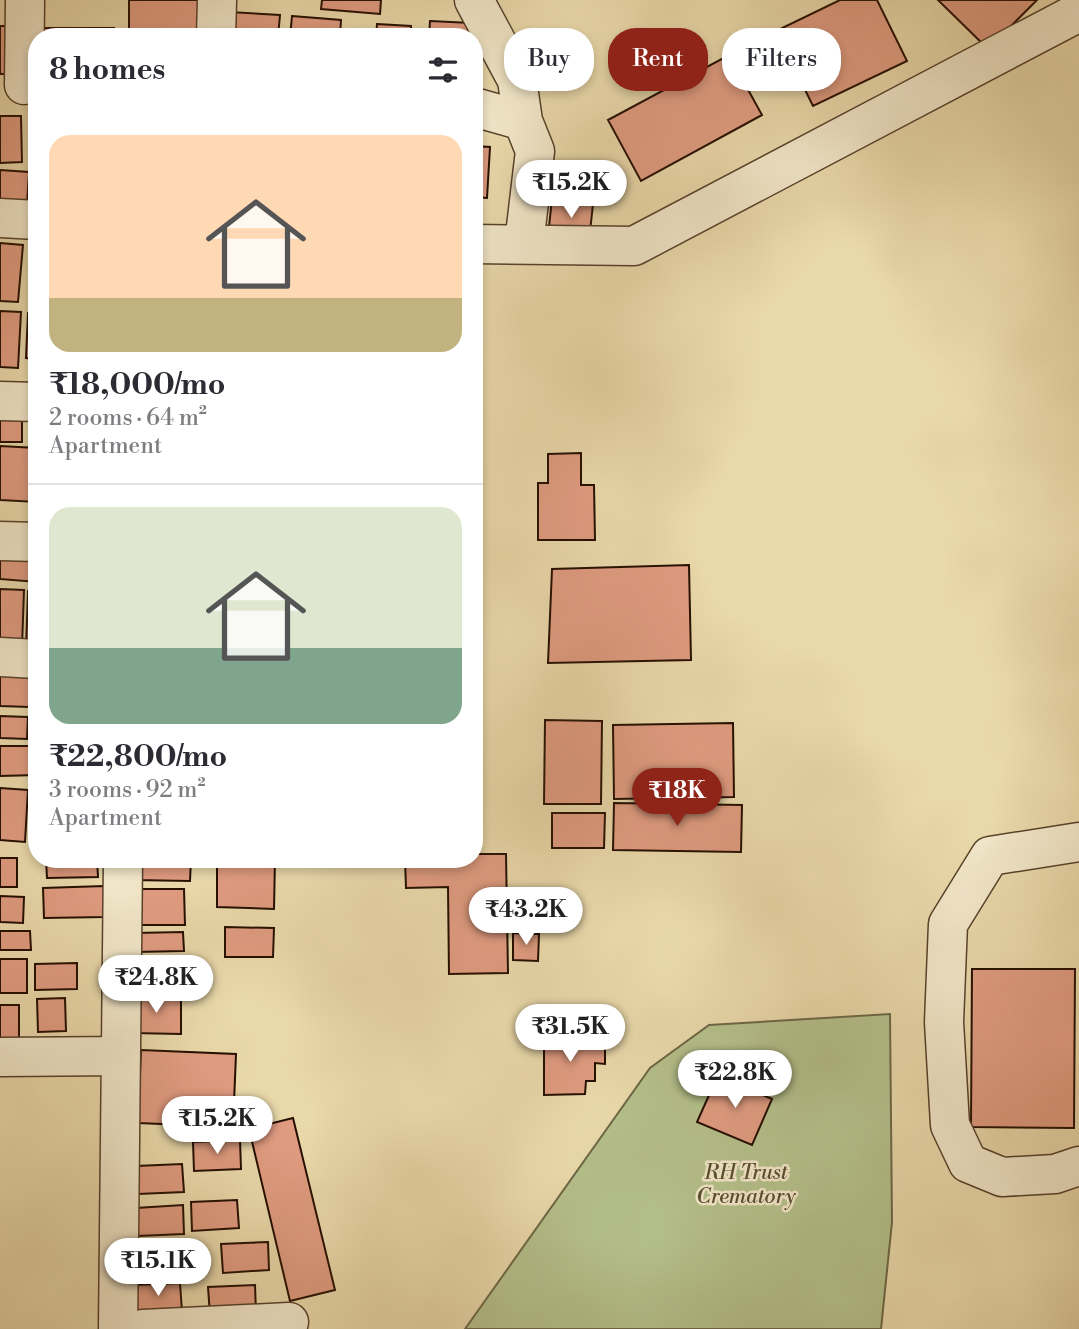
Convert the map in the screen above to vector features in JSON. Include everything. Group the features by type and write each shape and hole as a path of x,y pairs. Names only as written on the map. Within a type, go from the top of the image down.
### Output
{"street":[{"path":"20,86 25,0"},
{"path":"216,28 217,0"},
{"path":"474,0 517,80 523,121 534,151 524,244"},
{"path":"483,244 634,246 1079,12"},
{"path":"483,110 523,121"},
{"path":"0,218 28,220"},
{"path":"0,401 28,402"},
{"path":"0,541 28,542"},
{"path":"0,657 28,659"},
{"path":"1079,842 990,856 948,924 944,1022 950,1125 968,1163 1002,1177 1055,1174 1079,1166"},
{"path":"118,1329 123,868"},
{"path":"0,1057 121,1056"},
{"path":"143,1329 289,1322"}],"green space":[{"name":"RH Trust Crematory","path":"890,1014 892,1222 881,1329 465,1329 650,1068 709,1025"}],"building":[{"path":"129,0 199,0 199,28 129,28"},
{"path":"322,0 381,0 380,14 321,9"},
{"path":"840,0 877,0 907,61 813,106 806,91 841,91 841,28 782,28"},
{"path":"938,0 1037,0 988,49"},
{"path":"229,12 280,15 279,28 228,28"},
{"path":"292,16 341,20 341,28 291,28"},
{"path":"430,21 471,23 471,28 430,28"},
{"path":"377,24 411,26 411,28 377,28"},
{"path":"0,26 13,26 12,74 0,74"},
{"path":"722,59 722,91 749,91 762,115 641,181 608,120 662,91 708,91 708,66"},
{"path":"0,116 21,116 22,162 0,163"},
{"path":"483,147 490,147 487,198 483,198"},
{"path":"0,170 28,172 27,207 0,205"},
{"path":"552,199 593,204 589,241 548,236"},
{"path":"0,243 23,245 18,302 0,301"},
{"path":"0,311 21,312 18,368 0,367"},
{"path":"28,313 28,358 26,358"},
{"path":"0,395 22,395 22,442 0,442"},
{"path":"0,446 28,448 28,502 0,500"},
{"path":"581,453 581,485 594,485 595,540 538,540 538,483 548,483 548,454"},
{"path":"28,536 28,581 0,579 0,544"},
{"path":"689,565 691,660 548,663 552,569"},
{"path":"0,589 24,590 22,647 0,646"},
{"path":"28,591 28,648 26,648"},
{"path":"0,673 28,674 28,707 0,706"},
{"path":"0,716 28,717 27,739 0,738"},
{"path":"545,720 602,721 601,804 544,804"},
{"path":"733,723 734,797 614,799 613,725"},
{"path":"0,746 28,746 28,775 0,776"},
{"path":"0,788 28,790 25,842 0,840"},
{"path":"614,803 742,805 741,852 613,850"},
{"path":"552,813 605,813 604,848 552,848"},
{"path":"483,854 506,854 508,973 449,974 448,887 406,888 405,868 483,868"},
{"path":"0,858 17,858 17,887 0,887"},
{"path":"46,868 98,868 98,877 47,878"},
{"path":"135,868 191,868 190,881 134,880"},
{"path":"217,868 275,868 274,909 217,907"},
{"path":"104,886 105,917 44,918 43,888"},
{"path":"132,889 184,889 185,925 132,925"},
{"path":"0,896 24,897 23,923 0,922"},
{"path":"225,927 274,928 273,957 225,957"},
{"path":"0,931 30,931 31,950 0,950"},
{"path":"183,932 184,951 135,952 134,933"},
{"path":"513,933 539,934 538,961 513,960"},
{"path":"0,959 27,959 27,993 0,993"},
{"path":"134,962 184,962 184,984 134,983"},
{"path":"77,963 77,989 35,990 35,964"},
{"path":"972,969 1075,969 1074,1128 971,1127"},
{"path":"132,996 181,997 181,1034 132,1033"},
{"path":"65,998 66,1031 38,1032 37,999"},
{"path":"0,1005 19,1005 19,1042 0,1042"},
{"path":"544,1035 583,1036 582,1045 605,1046 605,1064 595,1063 595,1081 586,1081 585,1094 544,1095"},
{"path":"141,1050 236,1054 233,1127 138,1123"},
{"path":"718,1075 772,1099 752,1145 697,1122"},
{"path":"293,1118 335,1290 290,1301 249,1129"},
{"path":"240,1140 241,1169 194,1171 193,1142"},
{"path":"182,1164 184,1192 138,1194 136,1166"},
{"path":"237,1200 239,1228 192,1231 191,1202"},
{"path":"183,1205 184,1234 138,1236 136,1208"},
{"path":"268,1242 269,1270 223,1273 221,1244"},
{"path":"188,1248 190,1277 144,1279 142,1251"},
{"path":"180,1283 182,1311 135,1314 134,1285"},
{"path":"255,1285 256,1313 210,1315 208,1287"}]}
